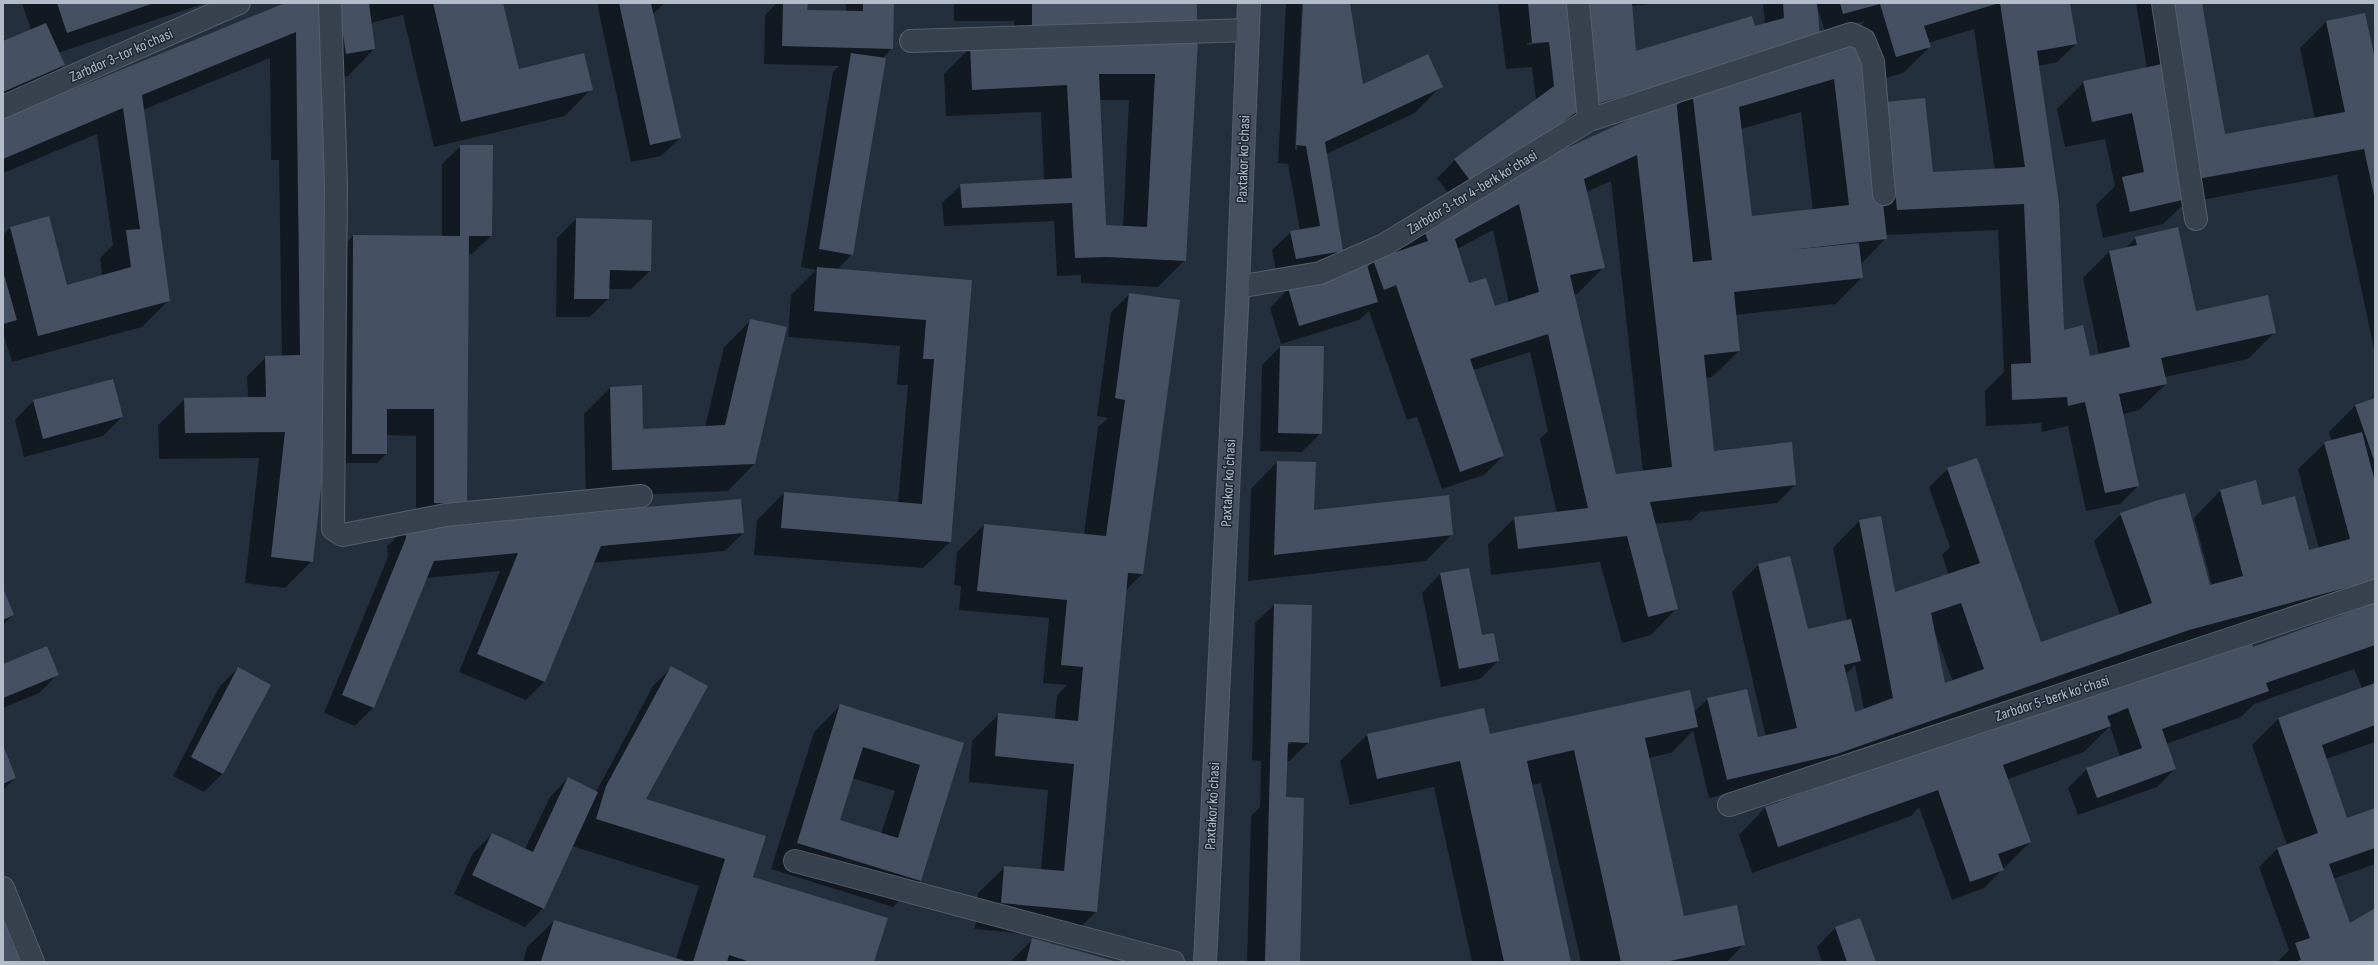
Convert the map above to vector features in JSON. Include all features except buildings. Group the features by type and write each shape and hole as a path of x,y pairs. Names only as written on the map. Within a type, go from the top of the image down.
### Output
{"main road":[{"name":"Paxtakor koʻchasi","path":"1205,962 1238,287 1249,3"}],"street":[{"name":"Zarbdor 3-tor koʼchasi","path":"3,107 239,3"},
{"path":"330,3 336,185 333,529 343,535 446,515 641,496"},
{"path":"1578,3 1589,120"},
{"path":"2163,3 2196,219"},
{"path":"911,41 1248,30"},
{"name":"Zarbdor 3-tor 4-berk koʻchasi","path":"1238,287 1320,273 1384,245 1589,120 1851,34 1864,40 1873,62 1884,194"},
{"name":"Zarbdor 5-berk koʻchasi","path":"1729,805 2375,591"},
{"path":"795,861 1173,962"},
{"path":"3,888 33,962"}]}
